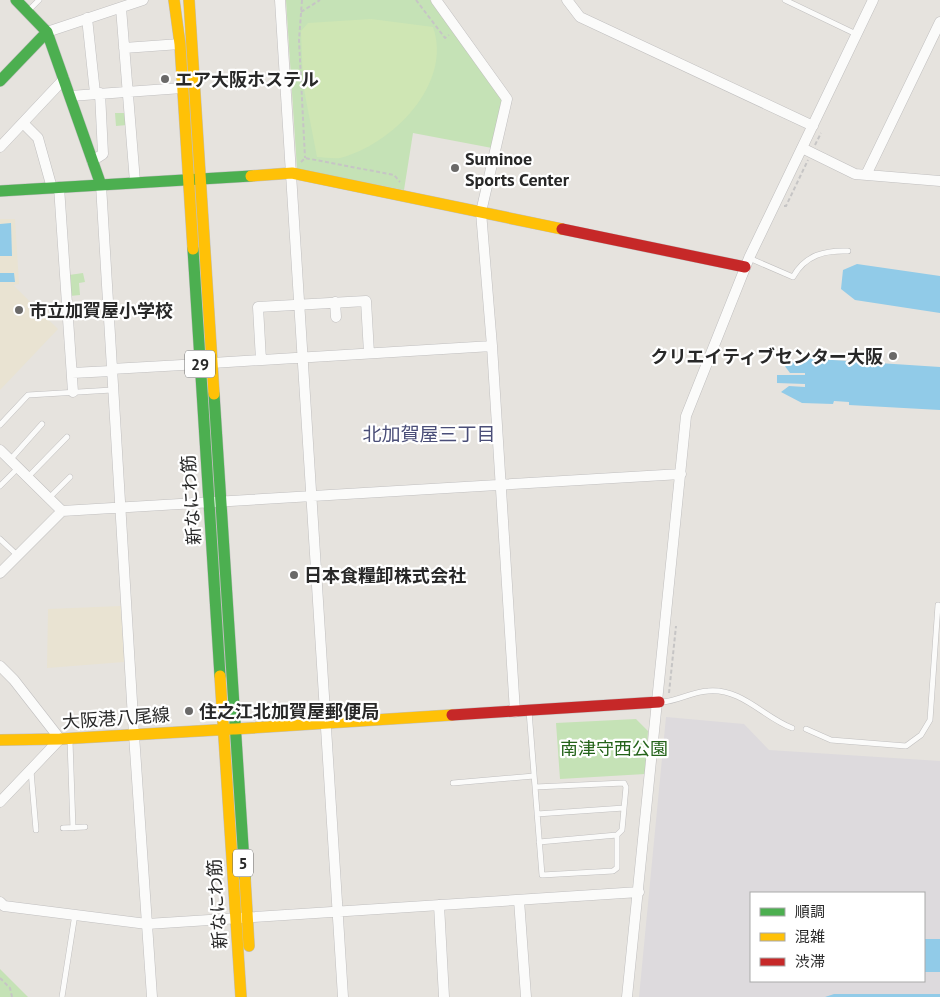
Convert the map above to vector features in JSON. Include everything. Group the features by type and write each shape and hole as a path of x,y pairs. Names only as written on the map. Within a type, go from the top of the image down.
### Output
{"main road":[{"path":"16,0 47,32 101,185"},
{"name":"新なにわ筋","path":"174,0 180,44 222,729 241,918 252,997"},
{"name":"新なにわ筋","path":"189,0 235,728 241,918 241,997"},
{"path":"0,80 47,32"},
{"path":"0,191 292,171 481,212 747,262"},
{"name":"大阪港八尾線","path":"0,740 134,735 664,701"}],"street":[{"path":"47,32 142,0"},
{"path":"280,0 343,997"},
{"path":"436,0 508,99 481,212 492,346 515,712"},
{"path":"567,0 580,17 813,126"},
{"path":"628,997 639,892 664,701 681,474 688,411 747,262 807,151 813,126 873,0"},
{"path":"121,8 135,182"},
{"path":"87,18 98,93 103,154 92,160"},
{"path":"866,175 940,22"},
{"path":"124,48 180,44"},
{"path":"0,147 64,79"},
{"path":"70,96 182,88"},
{"path":"23,123 38,138 56,187 73,392"},
{"path":"807,151 854,174 940,180"},
{"path":"101,185 112,390 152,997"},
{"path":"261,360 258,307 335,302 366,300 369,353"},
{"path":"335,302 336,317"},
{"path":"212,363 492,346"},
{"path":"72,373 200,364"},
{"path":"0,450 62,510"},
{"path":"0,573 62,510 681,474"},
{"path":"0,666 65,739 0,802"},
{"path":"0,902 4,906 147,924 639,892"},
{"path":"520,900 526,997"},
{"path":"439,905 444,997"}],"lane":[{"path":"28,12 39,0"},
{"path":"785,0 857,34"},
{"path":"747,262 794,277 804,262 820,253 832,250 848,251"},
{"path":"0,425 28,395 112,390"},
{"path":"10,460 42,424"},
{"path":"28,478 67,437"},
{"path":"0,486 18,468"},
{"path":"49,498 70,477"},
{"path":"0,539 17,555"},
{"path":"806,729 831,740 906,746 922,735 930,720 938,605"},
{"path":"664,701 699,692 720,691 746,700 778,723 792,728"},
{"path":"529,711 542,875 613,871 617,868 617,835"},
{"path":"65,739 73,828"},
{"path":"31,770 36,830"},
{"path":"453,783 534,776"},
{"path":"535,787 624,783 626,787 622,830 617,835 539,842"},
{"path":"537,814 624,808"},
{"path":"63,828 84,827"},
{"path":"62,997 75,914"}],"path":[{"path":"292,171 305,158 299,40 302,0"},
{"path":"301,12 320,0"},
{"path":"416,0 445,38 457,28"},
{"path":"781,213 807,151 824,126"},
{"path":"305,158 394,175 400,182"},
{"path":"664,701 676,622"},
{"path":"0,978 10,988 12,997"}],"shaded area":[{"name":"市立加賀屋小学校","path":"0,219 15,219 19,284 13,285 58,329 0,390"},
{"path":"121,606 124,662 47,668 48,609"},
{"path":"666,717 744,724 769,750 940,761 940,997 639,997"}],"green space":[{"path":"286,0 430,0 505,100 492,148 413,133 404,190 297,169"},
{"path":"371,19 433,27 437,48 434,70 426,90 414,109 398,126 360,151 340,158 317,157 303,84 301,31 308,23"},
{"path":"115,113 126,113 127,125 116,126"},
{"path":"83,273 85,282 79,283 80,295 70,296 69,275"},
{"name":"南津守西公園","path":"636,719 648,731 645,774 560,779 556,723"},
{"path":"0,969 28,997 0,997"}],"water":[{"path":"11,223 12,256 0,256 0,224"},
{"path":"857,264 940,276 940,313 855,300 841,289 843,270"},
{"path":"0,273 14,273 15,282 0,282"},
{"path":"802,358 940,367 940,410 849,405 849,402 834,401 833,404 802,403 781,392 789,386 805,387 805,384 777,383 777,375 805,375 805,373 790,373 784,365"},
{"path":"925,939 940,939 940,972 925,972"},
{"path":"834,994 940,994 940,997 825,997"}],"traffic: fast":[{"path":"16,0 47,32 101,185"},
{"path":"0,81 47,32"},
{"path":"0,191 251,176"},
{"path":"193,249 220,676"},
{"path":"214,394 245,878"}],"traffic: slow":[{"path":"174,0 180,44 193,249"},
{"path":"189,0 214,394"},
{"path":"251,176 292,173 562,229"},
{"path":"220,676 241,997"},
{"path":"235,729 452,715"},
{"path":"0,740 60,739 233,729"},
{"path":"245,878 249,946"}],"traffic: jam":[{"path":"562,229 745,267"},
{"path":"452,715 659,702"}],"place":[{"name":"エア大阪ホステル","path":"165,79"},
{"name":"Suminoe Sports Center","path":"455,168"},
{"name":"市立加賀屋小学校","path":"19,310"},
{"name":"クリエイティブセンター大阪","path":"893,356"},
{"name":"日本食糧卸株式会社","path":"294,575"},
{"name":"住之江北加賀屋郵便局","path":"189,711"}],"district":[{"name":"北加賀屋三丁目","path":"429,434"}]}
